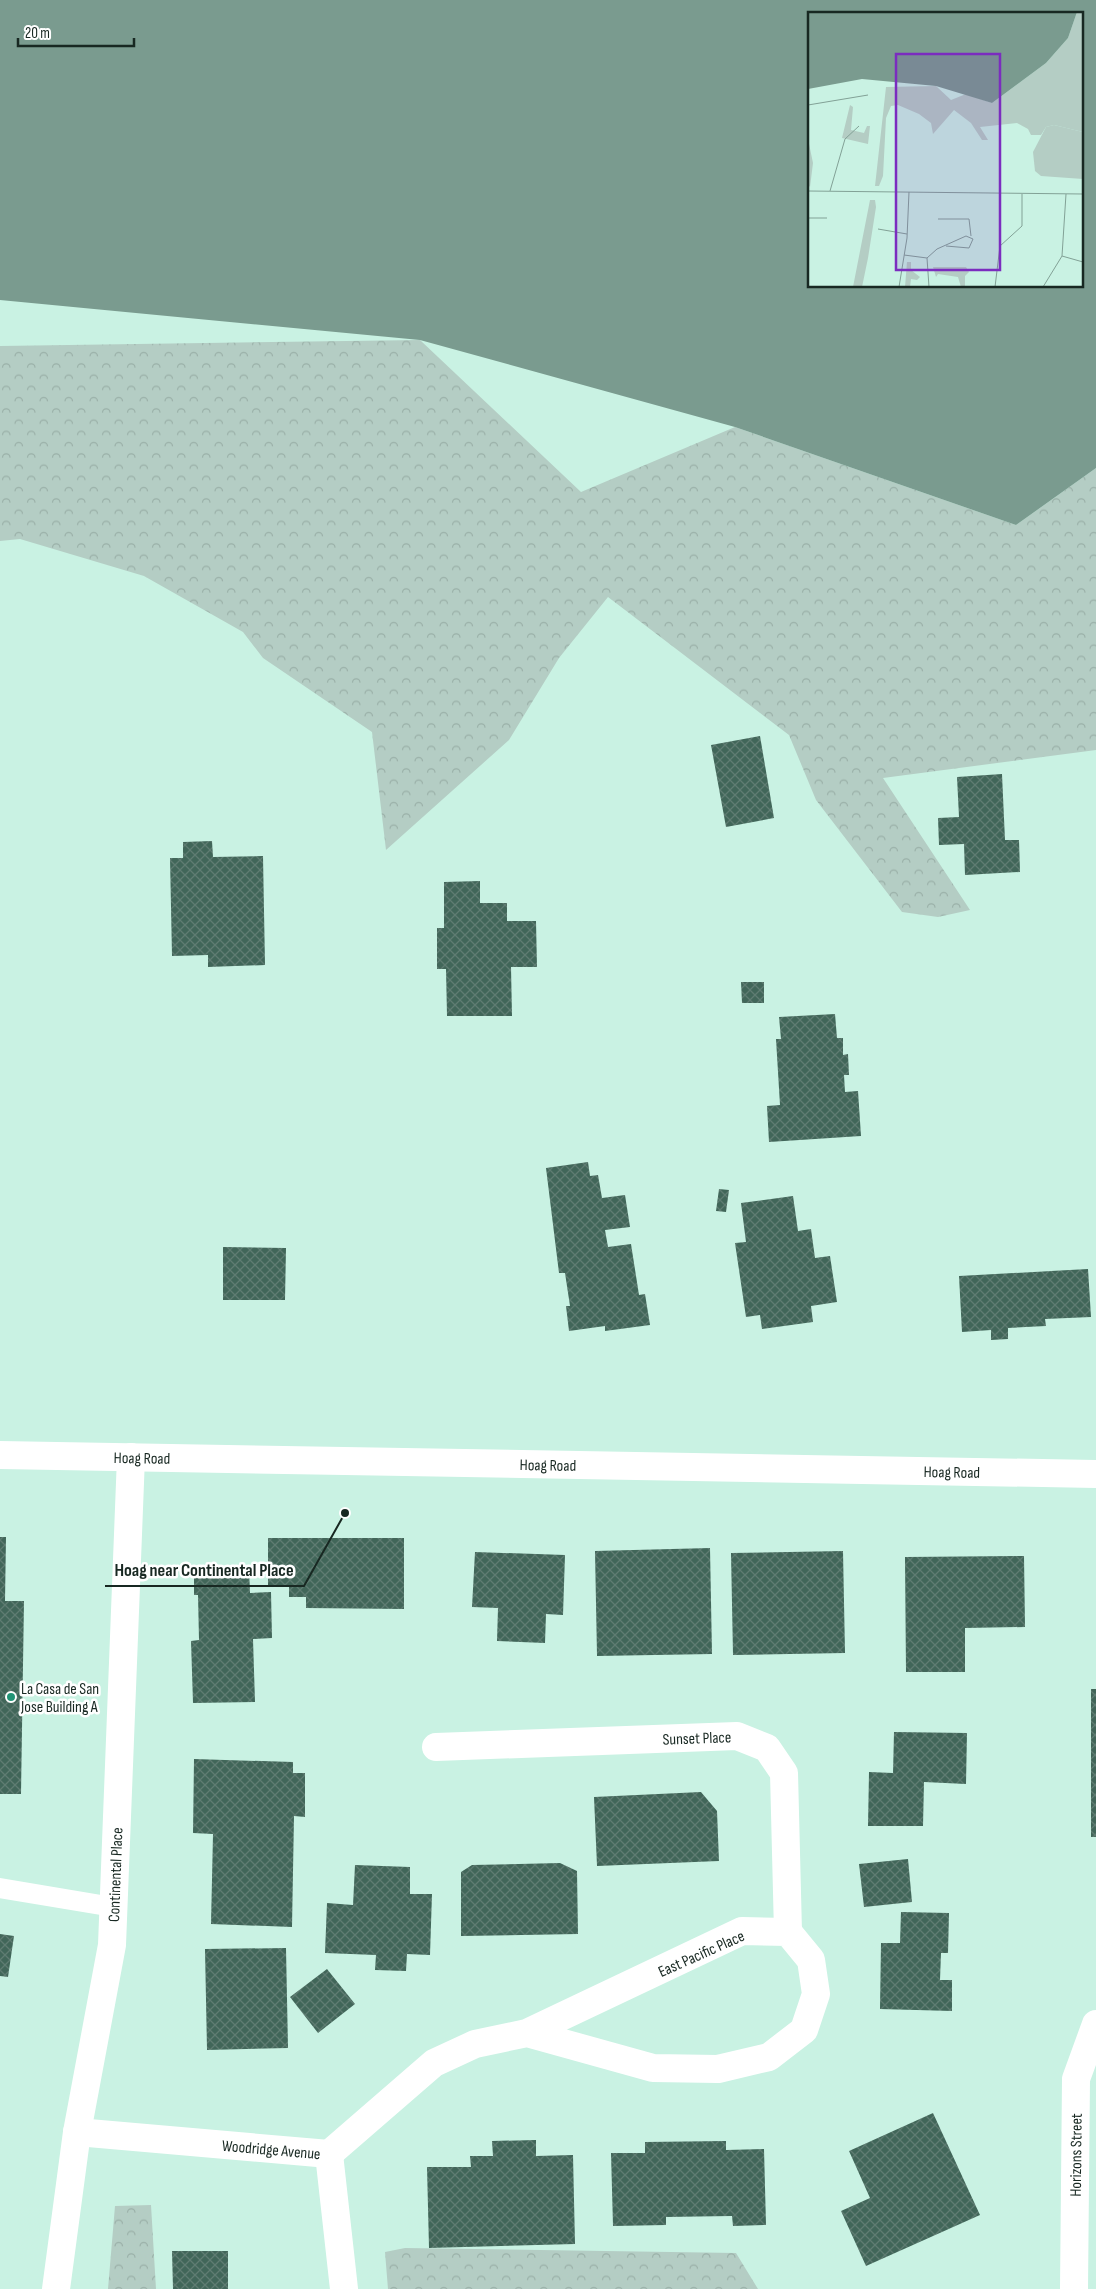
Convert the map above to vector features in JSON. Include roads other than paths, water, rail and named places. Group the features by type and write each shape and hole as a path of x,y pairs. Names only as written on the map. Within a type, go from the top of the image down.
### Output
{"street":[{"name":"Hoag Road","path":"0,1455 1096,1474"},
{"name":"Continental Place","path":"56,2289 77,2132 112,1945 131,1457"},
{"name":"Sunset Place","path":"436,1748 737,1736 767,1748 784,1773 788,1932"},
{"name":"East Pacific Place","path":"329,2154 434,2063 476,2044 527,2033 742,1931 788,1932 811,1960 816,1994 804,2030 769,2057 718,2069 653,2068 527,2033"},
{"name":"Horizons Street","path":"1074,2289 1076,2079 1096,2024"},
{"name":"Woodridge Avenue","path":"77,2132 329,2154 344,2289"}],"lane":[{"path":"0,1888 114,1907"}],"place":[{"name":"Hoag near Continental Place","path":"345,1513"},
{"name":"La Casa de San Jose Building A","path":"11,1697"}]}
